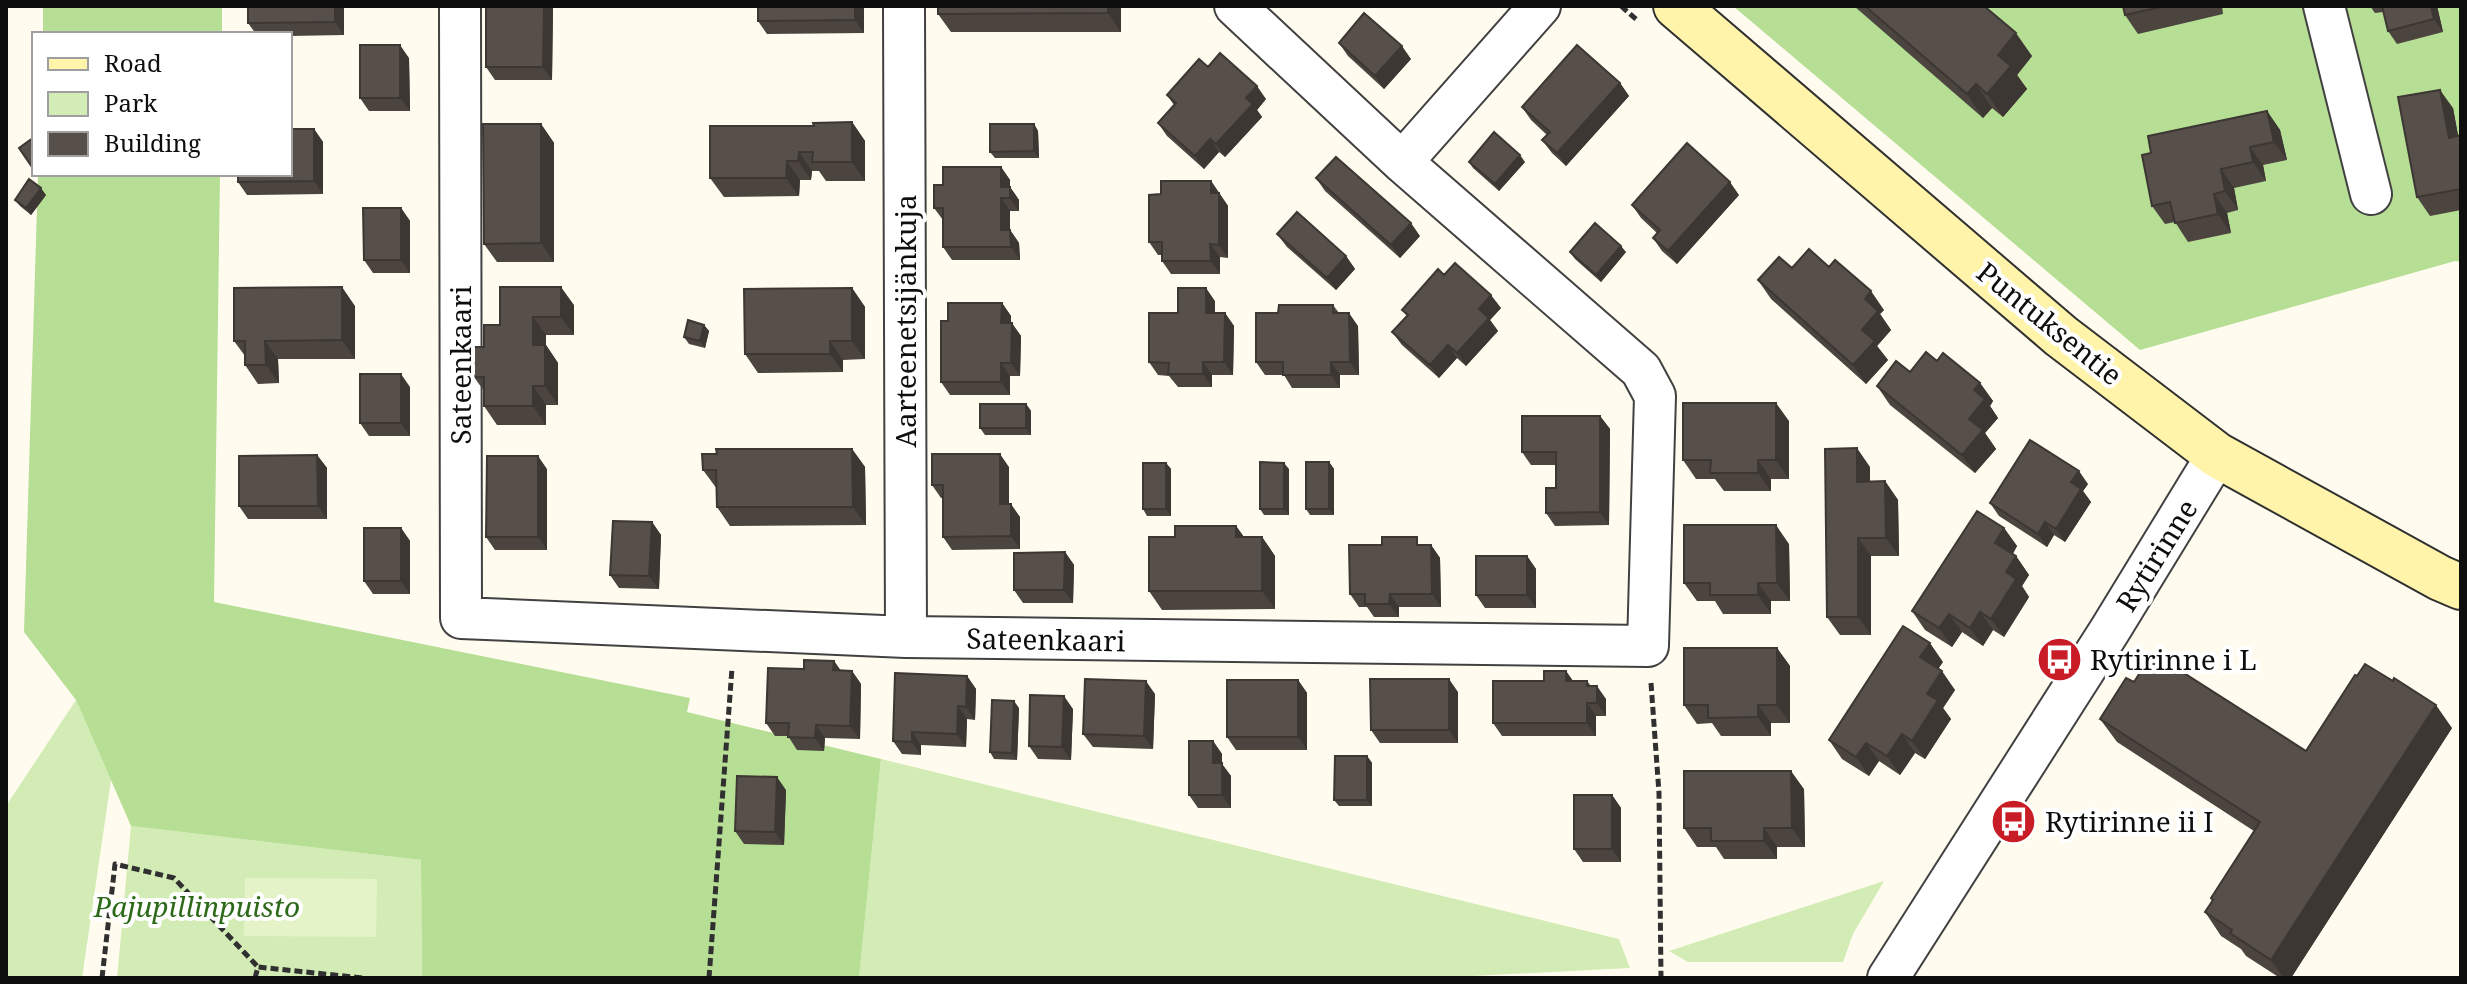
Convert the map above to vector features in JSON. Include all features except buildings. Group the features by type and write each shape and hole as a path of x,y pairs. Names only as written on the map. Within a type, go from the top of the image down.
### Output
{"street":[{"name":"Sateenkaari","path":"460,6 461,618 906,637 1648,646"},
{"name":"Aarteenetsijänkuja","path":"904,6 906,637"},
{"path":"1235,6 1402,162 1641,370 1655,396 1648,646"},
{"path":"1402,162 1540,6"},
{"name":"Puntuksentie","path":"1676,6 2061,336 2217,455 2461,587"},
{"path":"2324,6 2371,194"},
{"name":"Rytirinne","path":"1888,978 2110,630 2217,455"}],"path":[{"path":"709,978 735,630"},
{"path":"1648,646 1659,793 1661,978"},
{"path":"102,978 115,864 174,878 258,967 363,978"},
{"path":"255,978 258,967"}],"green space":[{"path":"43,6 222,6 222,32 43,32"},
{"path":"1733,6 2461,6 2461,262 2455,261 2140,350"},
{"path":"38,176 220,176 214,602 690,698 687,712 881,759 859,978 422,978 421,860 131,826 76,700 24,632"},
{"path":"76,700 111,780 82,978 6,978 6,806"},
{"path":"881,759 1619,939 1630,968 1433,978 859,978"},
{"name":"Pajupillinpuisto","path":"131,826 421,860 422,978 117,978"},
{"path":"245,878 377,879 376,937 244,936"},
{"path":"1884,881 1853,934 1843,962 1688,962 1669,951"}],"place":[{"name":"Rytirinne i L","path":"2059,659"},
{"name":"Rytirinne ii I","path":"2014,821"}]}
